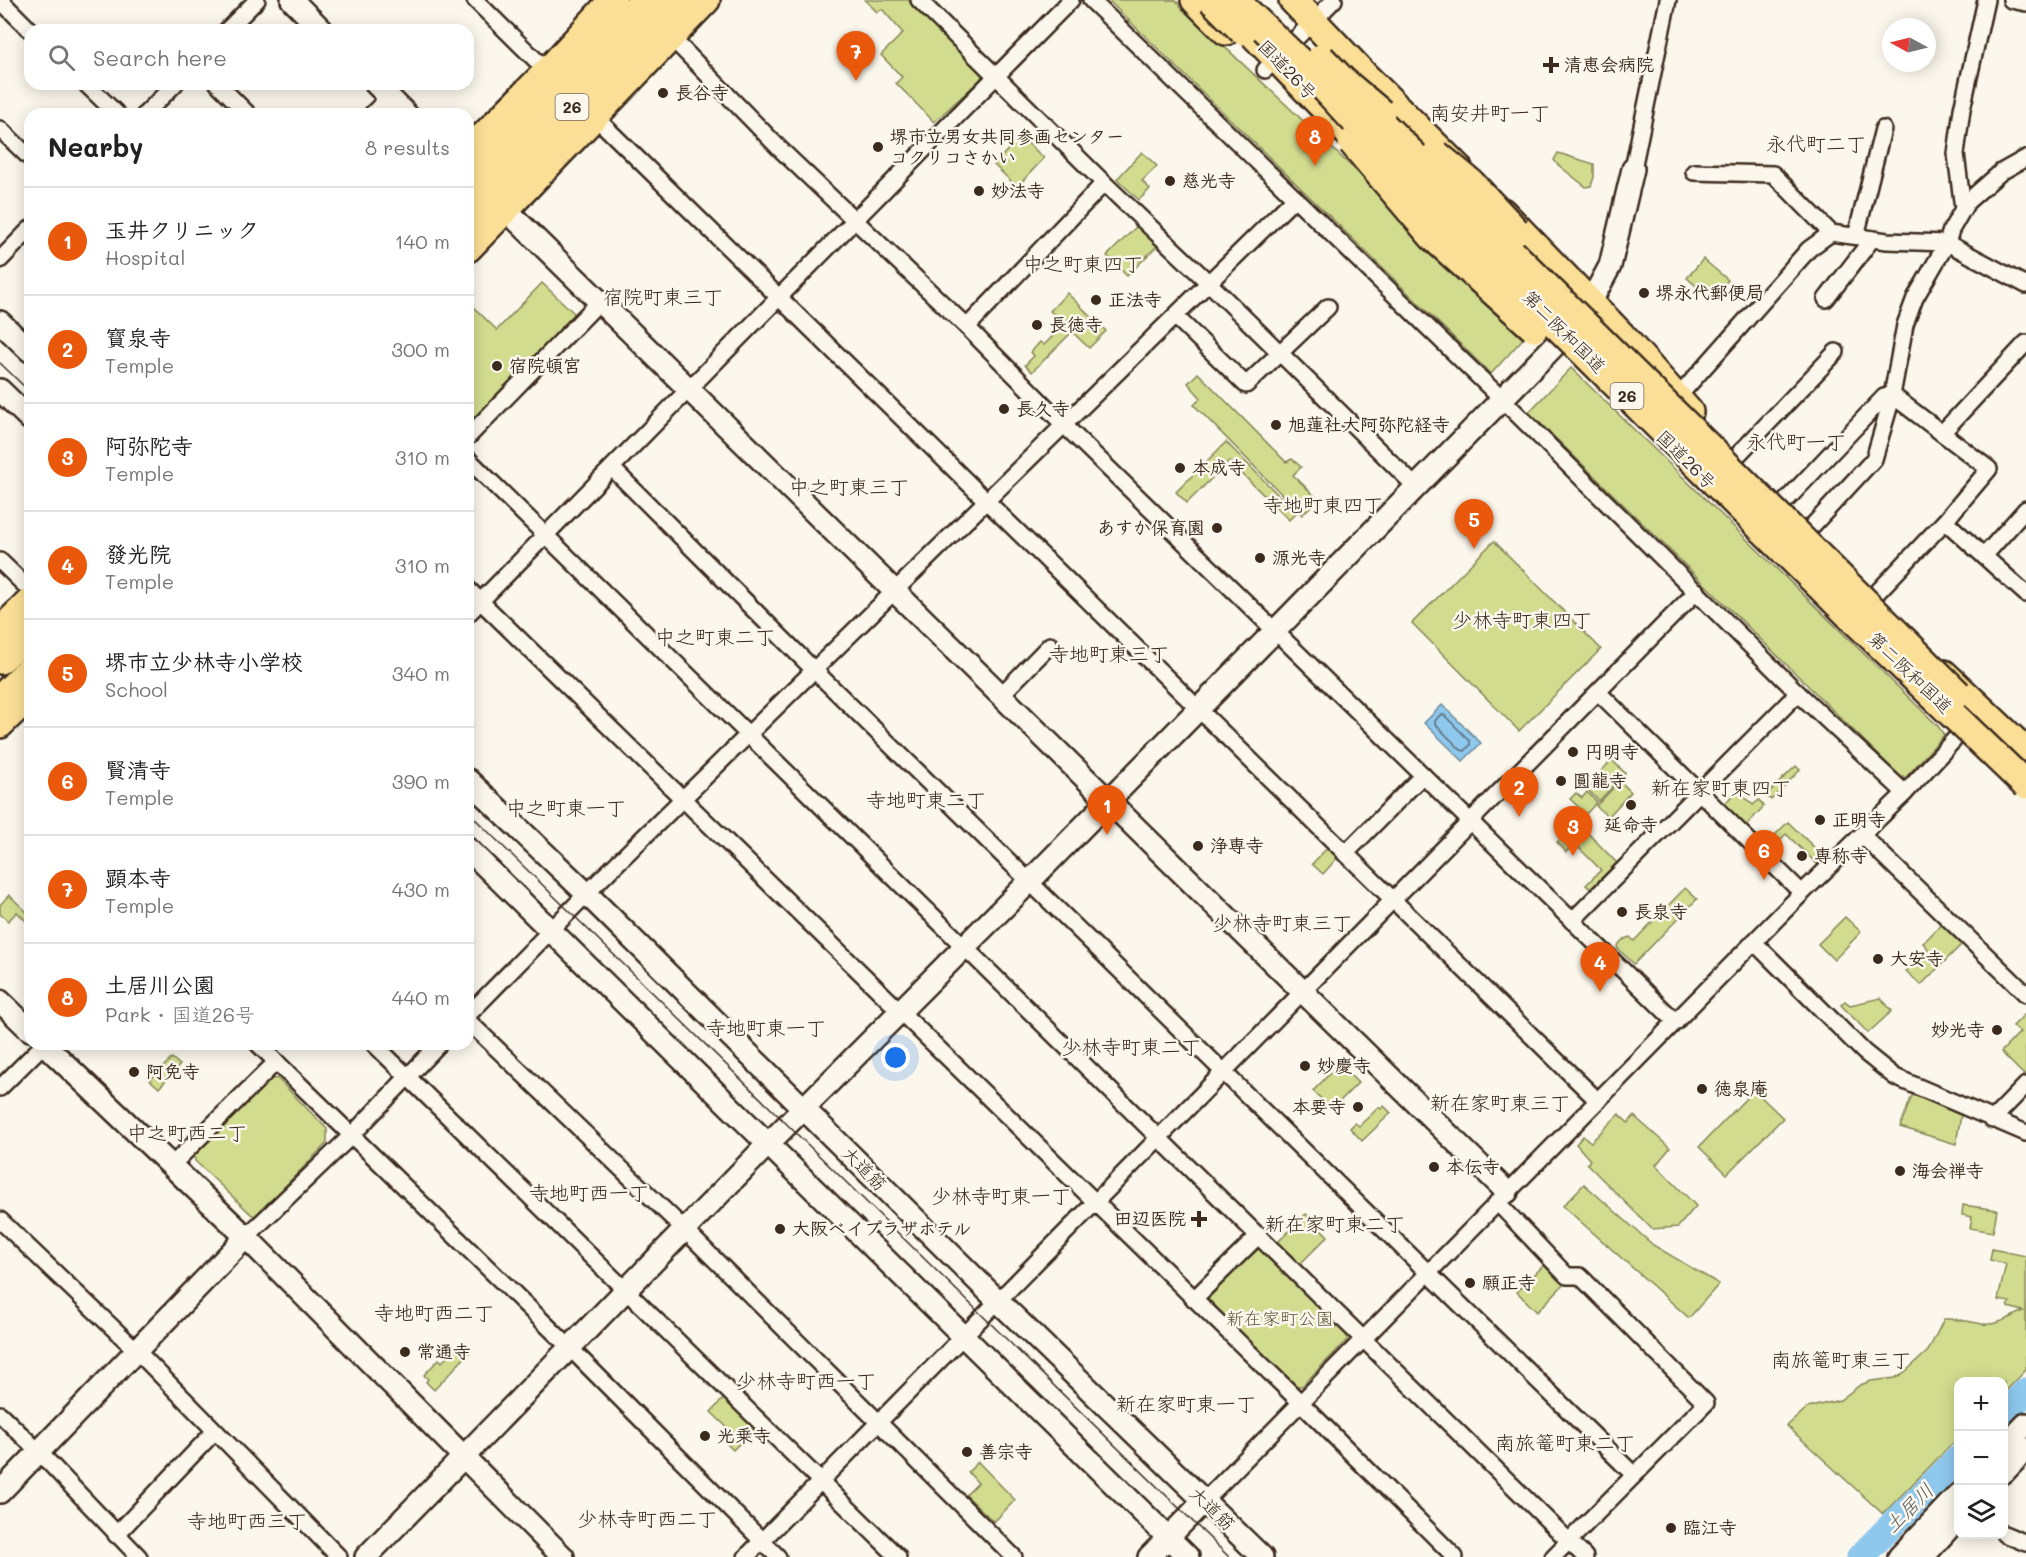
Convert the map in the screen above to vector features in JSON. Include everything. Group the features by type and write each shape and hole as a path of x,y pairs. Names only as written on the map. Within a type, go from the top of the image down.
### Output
{"highway":[{"name":"26","path":"478,181 570,93 643,11 676,0"},
{"name":"26","path":"474,208 478,181 570,93 643,11 706,0"},
{"name":"26","path":"1195,0 1271,64"},
{"path":"1212,0 1319,104 1432,236 1601,389 1706,473"},
{"name":"国道26号","path":"1220,0 1271,64 1350,154 1407,193 1568,331 1713,487 1964,729 2026,792"},
{"name":"第二阪和国道","path":"1235,0 1306,68 1387,155 1852,618 2026,784"},
{"name":"第二阪和国道","path":"1254,0 1394,134 2026,761"},
{"path":"1263,0 1343,81 1392,123 1471,183 1767,502"},
{"name":"国道26号","path":"1293,0 1621,335 1733,460 1767,502 2026,752"},
{"path":"1364,75 1374,124 1568,331"},
{"path":"0,631 24,608"},
{"path":"0,660 24,638"},
{"path":"0,724 16,688"}],"street":[{"path":"0,0 24,24"},
{"path":"233,24 256,0"},
{"path":"292,0 316,24"},
{"path":"475,0 1598,1101"},
{"path":"919,0 1416,487"},
{"path":"474,608 544,534 612,468 1071,0"},
{"path":"1092,0 1697,591 1798,693 1905,794"},
{"path":"1271,64 1334,0"},
{"path":"366,1557 462,1456 1109,801 1568,331 1590,303 1610,266 1633,169 1668,0"},
{"path":"1963,209 1956,154 1962,110 1986,0"},
{"path":"2011,0 2026,3"},
{"path":"643,11 780,149 967,327 1064,425 1676,1022"},
{"path":"92,90 111,108"},
{"path":"151,108 169,90"},
{"path":"224,90 243,108"},
{"path":"375,108 382,91 400,108"},
{"path":"0,129 24,152"},
{"path":"1826,299 1864,237 1884,129"},
{"path":"1803,536 1875,459 1892,395 1905,325 1915,298 1947,243 1951,230 1967,202 2001,172 2026,158"},
{"path":"1694,172 1773,174 1831,233 1947,243 2026,285"},
{"path":"478,181 1303,991 1502,1197 1567,1276 1580,1276 1707,1403 1553,1557"},
{"path":"967,327 1104,183"},
{"path":"474,1009 586,893 1295,198"},
{"path":"1677,398 1809,249 1831,233"},
{"path":"0,260 24,235"},
{"path":"474,431 600,301"},
{"path":"1175,316 1246,385 1328,307"},
{"path":"0,322 24,345"},
{"path":"1942,433 2026,343"},
{"path":"1733,460 1836,352"},
{"path":"0,390 24,413"},
{"path":"1767,502 1884,397 1892,395"},
{"path":"1869,601 1945,522 1989,469 1892,395"},
{"path":"474,465 1585,1557"},
{"path":"612,468 814,670 1634,1475"},
{"path":"1984,556 2026,509"},
{"path":"1945,522 2026,594"},
{"path":"0,561 24,584"},
{"path":"746,1557 1697,591"},
{"path":"474,595 1300,1402 1455,1557"},
{"path":"1001,695 1050,645"},
{"path":"1598,692 1802,893"},
{"path":"1572,921 1798,693"},
{"path":"1149,1557 1802,893 1905,794 1964,729"},
{"path":"1345,854 1424,775"},
{"name":"大道筋","path":"474,786 1262,1557"},
{"path":"1862,835 2026,994"},
{"path":"474,855 1188,1557"},
{"path":"1754,942 1864,1052 1895,1077 2026,1133"},
{"path":"0,1001 24,1024"},
{"path":"474,1027 685,1230 1014,1557"},
{"path":"0,1088 38,1050"},
{"path":"50,1050 246,1237 563,1557"},
{"path":"264,1050 570,1348 778,1557"},
{"path":"380,1050 898,1557"},
{"path":"0,1492 246,1237 352,1135 433,1050"},
{"path":"172,1165 276,1062"},
{"path":"1992,1120 2026,1084"},
{"path":"0,1220 136,1350 339,1557"},
{"path":"1194,1299 1259,1235"},
{"path":"0,1414 139,1557"},
{"path":"2008,1443 2026,1424"},
{"path":"116,1535 214,1432"},
{"path":"2008,1468 2026,1449"},
{"path":"1899,1557 1954,1510"},
{"path":"1932,1554 1954,1512"},
{"path":"2008,1536 2026,1543"}],"green space":[{"path":"865,0 908,0 982,72 981,79 934,122 896,83 902,77 881,55 903,33 882,9 877,12"},
{"path":"1108,0 1175,0 1528,333 1491,374"},
{"path":"1020,136 1044,158 1017,187 994,165"},
{"path":"1142,152 1157,166 1142,181 1150,189 1139,200 1117,179"},
{"path":"1558,153 1594,164 1591,186 1586,187 1557,164 1554,160"},
{"path":"1139,224 1159,244 1127,276 1107,256"},
{"path":"1703,259 1728,280 1711,299 1687,278"},
{"path":"542,283 575,314 474,419 474,308 497,330"},
{"path":"1067,293 1106,331 1089,348 1050,311"},
{"path":"1063,326 1070,334 1032,372 1025,365 1034,356 1031,352 1040,342 1044,345"},
{"path":"1571,368 1938,726 1944,735 1906,777 1901,777 1529,412"},
{"path":"1198,373 1286,462 1292,459 1301,467 1293,475 1318,499 1302,515 1194,405 1201,398 1188,383"},
{"path":"1226,442 1296,513 1289,520 1229,461 1187,503 1176,492"},
{"path":"1494,541 1601,649 1519,731 1412,623"},
{"path":"1612,760 1625,773 1599,801 1588,790 1593,784 1591,781"},
{"path":"1796,766 1800,770 1771,800 1766,795"},
{"path":"1620,781 1631,792 1608,817 1596,806"},
{"path":"1737,790 1753,805 1759,800 1764,806 1744,828 1722,807"},
{"path":"1587,792 1597,802 1586,814 1570,799 1576,793 1582,798"},
{"path":"1788,822 1824,857 1817,864 1786,834 1777,843 1772,838"},
{"path":"1579,824 1617,863 1590,889 1586,885 1601,870 1575,844 1566,852 1557,842"},
{"path":"1328,847 1338,857 1323,874 1312,864"},
{"path":"1685,888 1697,899 1634,964 1617,948 1619,944 1630,937 1634,941"},
{"path":"9,895 24,909 24,919 17,912 8,921 0,914 0,905"},
{"path":"1845,917 1861,932 1834,960 1818,944"},
{"path":"1942,924 1962,944 1921,985 1906,971 1928,949 1923,943"},
{"path":"1881,998 1892,1011 1868,1033 1841,1005 1845,1001 1850,1005"},
{"path":"2026,1013 2026,1073 2024,1075 2001,1052 2020,1032 2013,1026"},
{"path":"172,1058 180,1065 159,1088 150,1080"},
{"path":"1339,1064 1358,1083 1332,1109 1313,1091"},
{"path":"270,1078 278,1079 327,1129 327,1143 256,1216 252,1215 195,1161 194,1154"},
{"path":"1754,1090 1783,1118 1727,1174 1699,1147"},
{"path":"1913,1093 1961,1115 1956,1144 1900,1127"},
{"path":"1384,1106 1391,1113 1362,1141 1350,1128 1355,1123 1359,1126 1379,1107 1381,1109"},
{"path":"1619,1114 1628,1123 1634,1116 1670,1148 1656,1165 1696,1206 1678,1227 1652,1229 1587,1164 1590,1160 1576,1144 1583,1136 1591,1142"},
{"path":"1584,1184 1653,1245 1719,1284 1689,1318 1563,1206"},
{"path":"1963,1205 1997,1210 1993,1232 1970,1228 1972,1217 1962,1215"},
{"path":"1306,1214 1328,1236 1299,1265 1277,1243"},
{"name":"新在家町公園","path":"1253,1247 1259,1247 1347,1334 1347,1340 1302,1386 1294,1386 1208,1299 1208,1293"},
{"path":"1992,1249 2026,1256 2026,1370 2008,1389 2008,1377 1954,1377 1954,1442 1883,1514 1787,1426 1807,1408 1840,1400 1860,1385 1895,1378 1905,1372 1928,1351 1944,1319 1993,1324 2023,1311 2008,1307 2010,1302 1998,1300 2006,1264 1990,1260"},
{"path":"1544,1265 1564,1284 1537,1312 1517,1292"},
{"path":"462,1342 471,1351 434,1390 426,1382 428,1379 424,1375 439,1359 442,1362"},
{"path":"724,1398 755,1428 733,1450 725,1442 733,1433 711,1412"},
{"path":"978,1462 1015,1500 994,1522 966,1495 978,1483 968,1472"}],"water":[{"path":"1442,705 1481,743 1463,761 1424,723"}],"waterway":[{"name":"土居川","path":"2008,1410 2026,1391"},
{"name":"土居川","path":"1860,1557 1954,1463"}],"tram line":[{"path":"0,363 24,386"},
{"path":"474,818 1229,1557"}],"place":[{"name":"清恵会病院","path":"1551,65"},
{"name":"顕本寺","path":"856,81"},
{"name":"長谷寺","path":"663,93"},
{"name":"堺市立男女共同参画センター コクリコさかい","path":"878,147"},
{"name":"土居川公園","path":"1315,166"},
{"name":"慈光寺","path":"1170,181"},
{"name":"妙法寺","path":"979,191"},
{"name":"堺永代郵便局","path":"1644,293"},
{"name":"正法寺","path":"1096,300"},
{"name":"長徳寺","path":"1037,325"},
{"name":"宿院頓宮","path":"497,366"},
{"name":"長久寺","path":"1004,409"},
{"name":"旭蓮社大阿弥陀経寺","path":"1276,425"},
{"name":"本成寺","path":"1180,468"},
{"name":"あすか保育園","path":"1217,528"},
{"name":"堺市立少林寺小学校","path":"1474,549"},
{"name":"源光寺","path":"1260,558"},
{"name":"円明寺","path":"1573,752"},
{"name":"圓龍寺","path":"1561,781"},
{"name":"延命寺","path":"1631,805"},
{"name":"寳泉寺","path":"1519,817"},
{"name":"正明寺","path":"1820,820"},
{"name":"玉井クリニック","path":"1107,835"},
{"name":"浄専寺","path":"1198,846"},
{"name":"阿弥陀寺","path":"1573,856"},
{"name":"専称寺","path":"1802,856"},
{"name":"賢清寺","path":"1764,880"},
{"name":"長泉寺","path":"1622,912"},
{"name":"大安寺","path":"1878,959"},
{"name":"發光院","path":"1600,992"},
{"name":"妙光寺","path":"1997,1030"},
{"name":"妙慶寺","path":"1305,1066"},
{"name":"阿免寺","path":"134,1072"},
{"name":"徳泉庵","path":"1702,1089"},
{"name":"本要寺","path":"1358,1107"},
{"name":"本伝寺","path":"1434,1167"},
{"name":"海会禅寺","path":"1900,1171"},
{"name":"田辺医院","path":"1199,1219"},
{"name":"大阪ベイプラザホテル","path":"780,1229"},
{"name":"願正寺","path":"1470,1283"},
{"name":"常通寺","path":"405,1352"},
{"name":"光乗寺","path":"705,1436"},
{"name":"善宗寺","path":"967,1452"},
{"name":"臨江寺","path":"1671,1528"}],"district":[{"name":"南安井町一丁","path":"1490,113"},
{"name":"永代町二丁","path":"1816,144"},
{"name":"中之町東四丁","path":"1083,264"},
{"name":"宿院町東三丁","path":"663,297"},
{"name":"永代町一丁","path":"1796,442"},
{"name":"中之町東三丁","path":"849,487"},
{"name":"寺地町東四丁","path":"1323,505"},
{"name":"少林寺町東四丁","path":"1522,620"},
{"name":"中之町東二丁","path":"715,637"},
{"name":"寺地町東三丁","path":"1109,654"},
{"name":"新在家町東四丁","path":"1721,788"},
{"name":"寺地町東二丁","path":"926,800"},
{"name":"中之町東一丁","path":"566,808"},
{"name":"少林寺町東三丁","path":"1282,923"},
{"name":"寺地町東一丁","path":"766,1028"},
{"name":"少林寺町東二丁","path":"1131,1047"},
{"name":"新在家町東三丁","path":"1500,1103"},
{"name":"中之町西二丁","path":"187,1133"},
{"name":"寺地町西一丁","path":"589,1193"},
{"name":"少林寺町東一丁","path":"1001,1196"},
{"name":"新在家町東二丁","path":"1335,1224"},
{"name":"寺地町西二丁","path":"434,1313"},
{"name":"南旅篭町東三丁","path":"1841,1360"},
{"name":"少林寺町西一丁","path":"806,1381"},
{"name":"新在家町東一丁","path":"1186,1404"},
{"name":"南旅篭町東二丁","path":"1565,1443"},
{"name":"少林寺町西二丁","path":"647,1519"},
{"name":"寺地町西三丁","path":"247,1521"}]}
